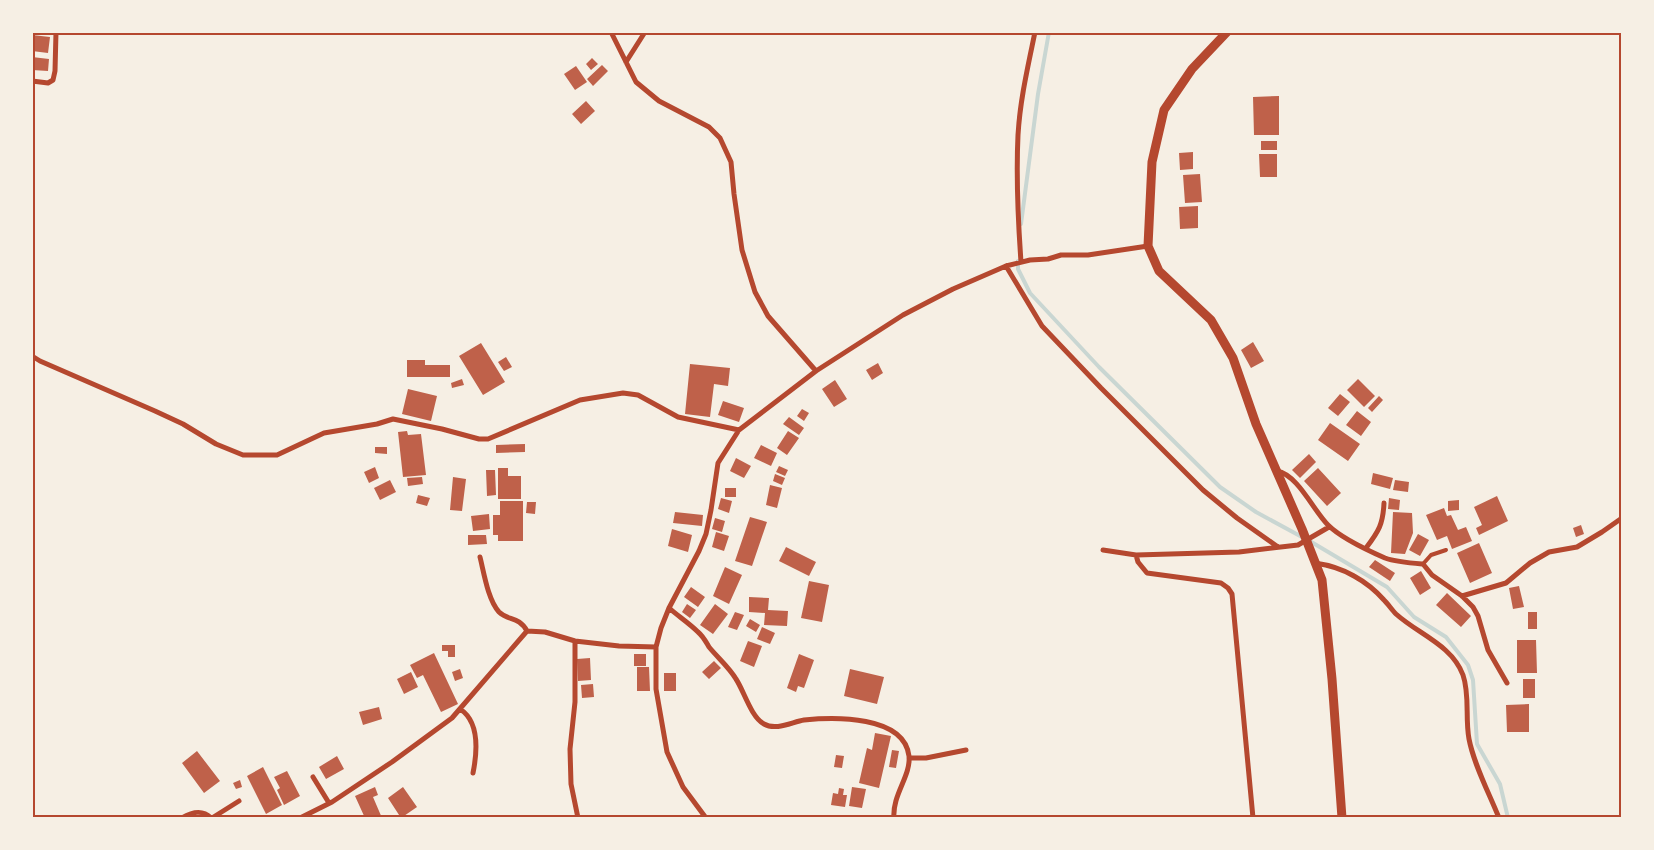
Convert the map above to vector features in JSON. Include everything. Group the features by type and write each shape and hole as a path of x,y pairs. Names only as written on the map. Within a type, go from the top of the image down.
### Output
{"street":[{"path":"32,81 48,84 53,80 56,32"},
{"path":"611,32 636,82 647,93 709,127 720,138 731,162 742,250 755,292 768,316 816,371"},
{"path":"626,62 645,32"},
{"path":"1021,262 1017,212 1018,134 1024,88 1035,32"},
{"path":"1227,32 1192,69 1164,110 1152,162 1148,246 1159,271 1211,320 1233,358 1256,424 1322,580 1332,679 1342,818"},
{"path":"706,818 683,787 667,752 656,689 656,647 669,608 706,534 718,463 740,430 816,371 903,315 952,290 1006,266 1021,262 1048,259 1061,255 1088,255 1148,246"},
{"path":"1006,266 1042,326 1101,388 1203,490 1278,548"},
{"path":"32,356 183,424 216,444 242,455 277,454 324,433 376,424 393,419 479,439 488,439 580,400 623,393 638,395 678,416 740,430"},
{"path":"1277,470 1285,472 1329,527 1336,533 1386,558 1407,563 1423,564 1432,575 1462,596 1473,607 1478,616 1488,650 1507,683"},
{"path":"1366,548 1377,534 1383,521 1384,503"},
{"path":"1462,596 1506,583 1530,563 1549,552 1577,547 1622,518"},
{"path":"1103,550 1136,556 1239,552 1298,545 1329,527"},
{"path":"1136,556 1138,562 1147,573 1221,583 1232,594 1252,818"},
{"path":"480,557 493,605 500,614 523,624 527,631"},
{"path":"1315,563 1331,566 1356,577 1376,592 1395,613 1440,645 1456,662 1463,675 1466,690 1466,717 1470,742 1499,818"},
{"path":"669,608 699,633 736,679 758,719 764,725 774,727 803,720 867,721 890,729 899,735 909,758 896,798 894,818"},
{"path":"527,631 545,632 575,641 619,646 656,647"},
{"path":"300,818 329,804 392,762 452,718 527,631"},
{"path":"575,641 575,702 570,749 571,784 578,818"},
{"path":"460,710 466,713 473,728 477,750 473,773"},
{"path":"909,758 926,758 966,750"},
{"path":"313,777 329,804"},
{"path":"182,818 191,813 201,812 212,818 239,801"}],"lane":[{"path":"1423,564 1431,555 1446,550"}],"building":[{"path":"32,35 50,37 48,53 32,51"},
{"path":"32,57 49,59 48,71 32,70"},
{"path":"592,58 598,64 591,70 586,64"},
{"path":"602,65 608,71 593,86 587,79"},
{"path":"576,66 587,82 575,90 564,74"},
{"path":"1279,96 1279,135 1254,135 1253,97"},
{"path":"586,101 595,111 581,124 572,114"},
{"path":"1261,141 1277,141 1277,150 1261,150"},
{"path":"1193,152 1193,169 1180,170 1179,153"},
{"path":"1259,154 1277,154 1277,177 1260,177"},
{"path":"1200,174 1202,202 1185,203 1183,175"},
{"path":"1198,206 1198,228 1180,229 1179,207"},
{"path":"1253,342 1264,361 1251,368 1241,350"},
{"path":"481,343 505,382 483,395 459,356"},
{"path":"506,357 512,367 504,371 498,362"},
{"path":"407,360 425,360 425,365 450,365 450,377 407,377"},
{"path":"878,363 883,373 872,380 866,370"},
{"path":"690,364 730,368 728,386 714,384 710,417 685,414"},
{"path":"462,379 464,385 452,388 451,383"},
{"path":"1358,379 1375,396 1364,407 1347,390"},
{"path":"835,380 847,399 834,407 822,389"},
{"path":"408,389 437,396 431,421 402,414"},
{"path":"1340,394 1350,402 1338,416 1328,408"},
{"path":"1379,396 1383,400 1372,412 1368,408"},
{"path":"723,401 744,408 739,422 718,415"},
{"path":"802,409 809,413 804,421 797,416"},
{"path":"1357,411 1371,422 1361,436 1346,425"},
{"path":"789,417 804,428 799,435 783,424"},
{"path":"1330,423 1360,444 1348,461 1318,440"},
{"path":"407,431 408,435 421,434 426,475 403,477 398,432"},
{"path":"788,431 799,438 787,455 777,448"},
{"path":"525,444 525,452 496,453 496,445"},
{"path":"761,445 777,453 771,466 754,458"},
{"path":"375,447 387,447 387,454 375,453"},
{"path":"1309,454 1316,462 1300,478 1292,470"},
{"path":"736,458 751,466 744,478 730,471"},
{"path":"779,466 788,470 785,476 776,472"},
{"path":"375,467 379,478 369,483 364,472"},
{"path":"498,468 508,468 508,476 521,476 521,499 498,499"},
{"path":"1318,468 1341,493 1327,506 1304,481"},
{"path":"486,470 495,470 496,495 487,496"},
{"path":"1373,473 1393,478 1390,489 1371,484"},
{"path":"775,474 785,478 782,485 773,481"},
{"path":"422,477 423,484 408,486 407,478"},
{"path":"453,477 466,479 462,511 450,510"},
{"path":"390,480 396,492 380,500 374,488"},
{"path":"1395,480 1409,482 1408,492 1393,490"},
{"path":"770,485 782,488 777,508 766,505"},
{"path":"725,488 736,488 736,497 725,497"},
{"path":"418,495 430,498 427,506 416,503"},
{"path":"1497,496 1508,521 1479,535 1476,528 1482,525 1474,507"},
{"path":"721,498 732,501 729,513 718,509"},
{"path":"1389,498 1400,500 1399,510 1388,509"},
{"path":"1459,500 1459,510 1448,511 1448,501"},
{"path":"500,501 523,501 523,541 498,541 498,535 493,535 493,515 500,515"},
{"path":"527,502 536,502 535,514 526,513"},
{"path":"1444,508 1447,516 1451,515 1458,530 1466,527 1472,541 1452,549 1447,536 1437,540 1426,515"},
{"path":"675,512 703,515 702,526 673,523"},
{"path":"1393,512 1412,513 1413,533 1405,554 1391,553"},
{"path":"489,514 490,529 473,531 471,516"},
{"path":"750,517 767,522 752,566 735,561"},
{"path":"715,518 725,521 722,532 712,529"},
{"path":"1581,525 1584,534 1576,537 1573,528"},
{"path":"672,529 692,535 688,552 668,546"},
{"path":"716,532 729,536 724,551 712,547"},
{"path":"1418,534 1429,540 1420,556 1409,550"},
{"path":"468,535 486,535 487,544 468,545"},
{"path":"1479,543 1492,573 1470,583 1457,553"},
{"path":"786,547 816,562 809,576 779,561"},
{"path":"1375,560 1395,573 1390,581 1369,567"},
{"path":"725,567 742,575 729,604 713,596"},
{"path":"1421,571 1431,588 1420,595 1410,578"},
{"path":"809,581 829,585 822,622 801,618"},
{"path":"1519,586 1524,607 1513,609 1509,588"},
{"path":"691,587 705,597 698,607 684,597"},
{"path":"1447,593 1471,616 1461,627 1436,605"},
{"path":"749,597 769,598 768,610 788,611 787,626 764,625 765,613 749,612"},
{"path":"687,604 696,610 690,618 682,612"},
{"path":"715,604 728,614 713,634 700,625"},
{"path":"735,612 744,615 737,630 728,627"},
{"path":"1528,612 1537,612 1537,629 1528,629"},
{"path":"750,619 760,625 756,632 746,626"},
{"path":"762,627 775,633 770,644 757,639"},
{"path":"1517,640 1536,640 1537,673 1517,673"},
{"path":"748,641 762,646 754,667 740,661"},
{"path":"442,645 455,645 455,657 448,657 448,651 442,651"},
{"path":"434,653 458,704 441,712 423,675 417,678 410,665"},
{"path":"634,654 646,654 646,666 634,666"},
{"path":"799,654 814,660 804,688 798,686 796,692 787,688"},
{"path":"590,658 591,680 578,681 577,659"},
{"path":"714,661 721,668 709,679 702,672"},
{"path":"637,667 649,667 650,691 637,691"},
{"path":"460,669 463,678 455,681 452,672"},
{"path":"850,669 884,677 877,704 844,696"},
{"path":"411,672 418,687 404,694 397,679"},
{"path":"664,673 676,673 676,691 664,691"},
{"path":"1523,679 1535,679 1535,698 1523,698"},
{"path":"593,684 594,697 582,698 581,685"},
{"path":"1529,704 1529,732 1507,732 1506,705"},
{"path":"379,707 382,719 363,725 359,712"},
{"path":"875,733 891,736 879,788 859,783 867,748 872,750"},
{"path":"892,750 899,751 896,768 889,767"},
{"path":"197,751 220,781 204,793 182,763"},
{"path":"836,755 844,756 842,768 834,767"},
{"path":"337,756 344,769 326,779 319,767"},
{"path":"263,767 282,805 266,814 247,776"},
{"path":"287,771 300,796 284,805 277,790 280,788 274,777"},
{"path":"240,780 242,787 236,789 233,783"},
{"path":"375,787 378,795 373,797 382,818 365,818 355,796"},
{"path":"403,787 417,807 401,818 388,798"},
{"path":"852,787 866,789 862,808 849,806"},
{"path":"839,788 844,789 843,795 847,795 845,807 831,805 833,793 838,794"}],"waterway":[{"path":"1021,224 1038,94 1049,32"},
{"path":"1018,261 1018,269 1030,293 1099,367 1220,487 1256,512 1302,537"},
{"path":"1308,540 1387,587 1414,617 1446,637 1468,665 1473,680 1477,744 1500,784 1508,818"}]}
